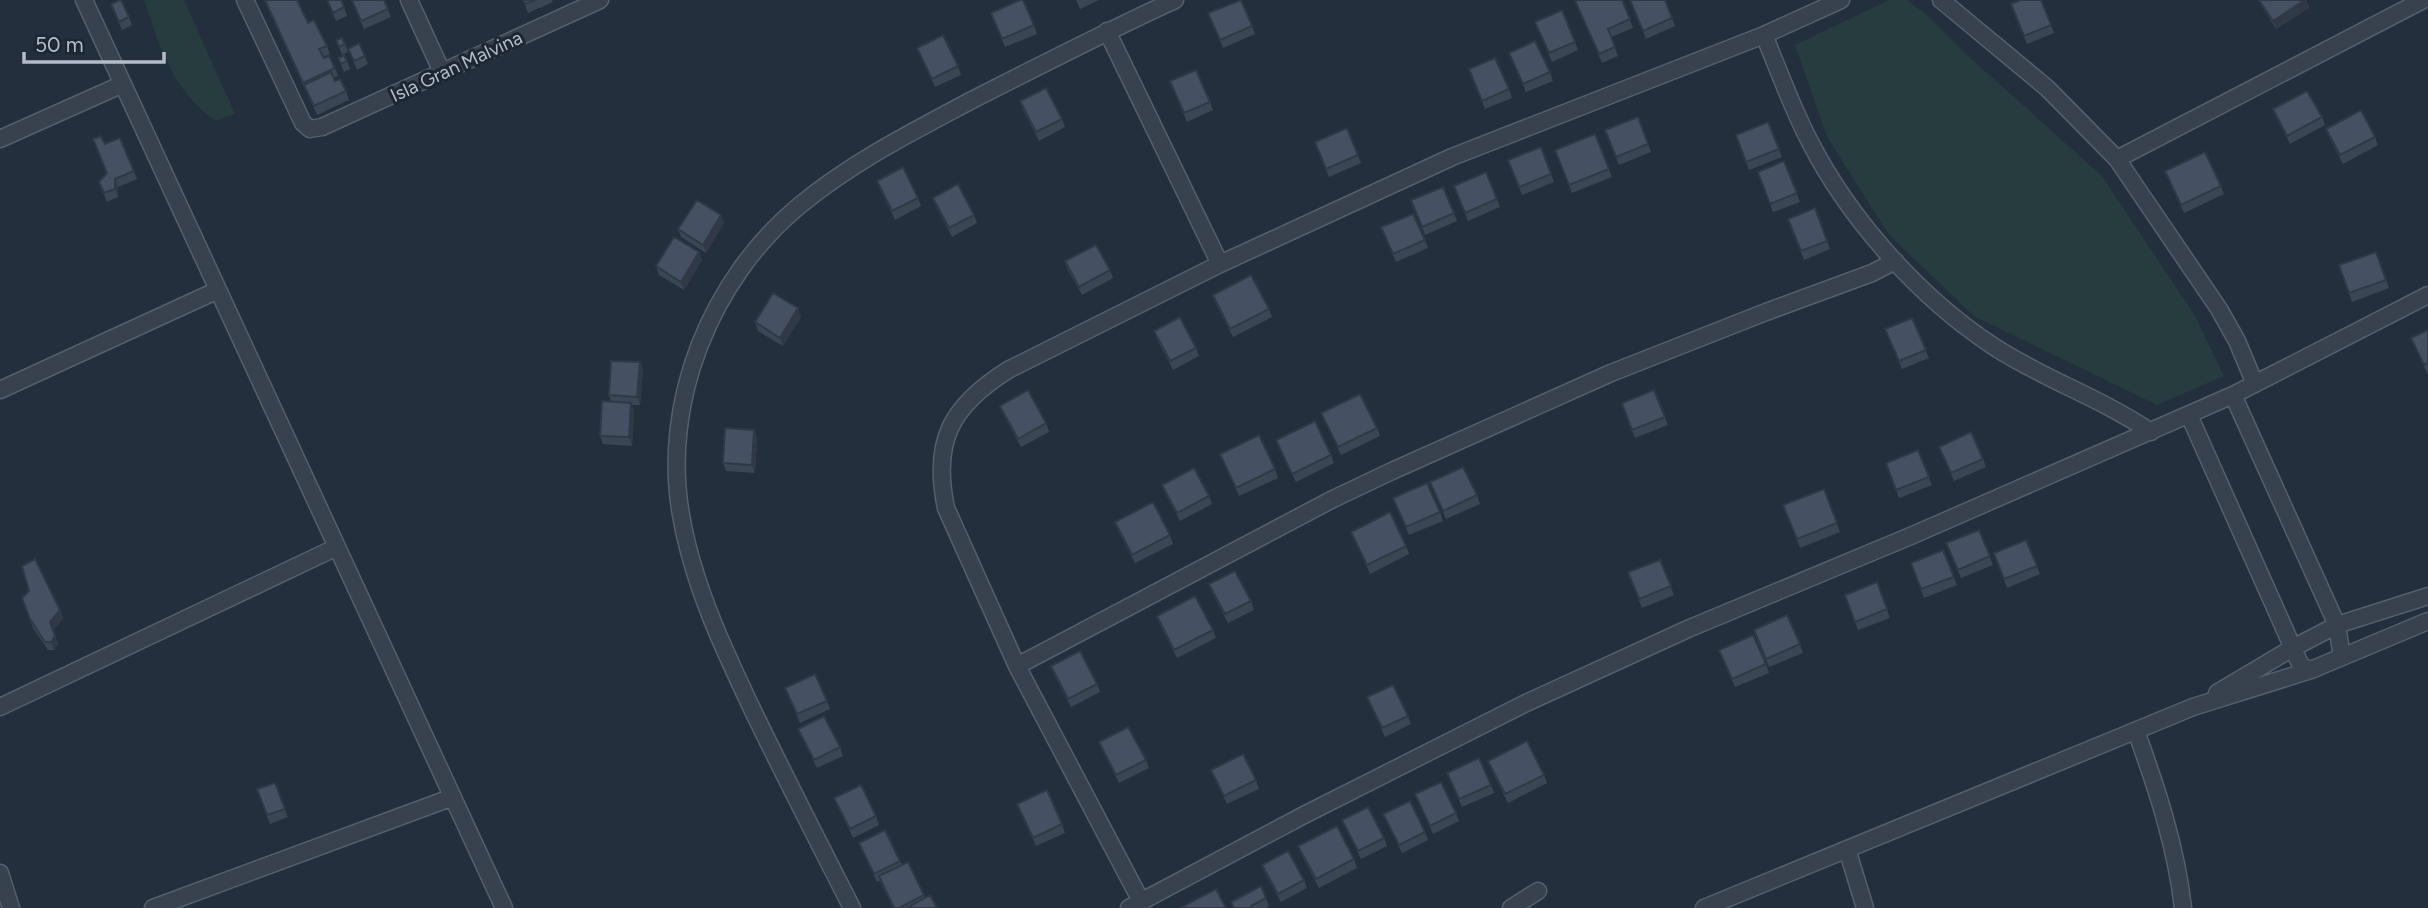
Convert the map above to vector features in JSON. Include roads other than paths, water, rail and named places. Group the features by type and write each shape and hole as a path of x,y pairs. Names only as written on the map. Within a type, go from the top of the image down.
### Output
{"street":[{"path":"85,0 504,908"},
{"name":"Isla Gran Malvina","path":"245,0 303,123 310,129 322,127 590,2"},
{"path":"409,0 442,72"},
{"path":"852,908 737,676 709,612 695,569 681,515 677,468 680,423 690,373 712,316 738,272 797,207 842,174 902,137 1175,0"},
{"path":"1941,0 2047,88 2116,159 2218,309 2255,384"},
{"path":"2116,159 2423,0"},
{"path":"1834,1 1765,35 1547,118 1452,158 1220,264 1008,370 986,384 956,417 945,439 941,459 941,482 946,508 1017,666 1135,905 1317,809 1604,667 2189,415 2428,295"},
{"path":"1107,32 1220,264"},
{"path":"1765,35 1811,145 1838,187 1895,261 1941,306 1993,345 2118,411 2151,432"},
{"path":"0,139 123,84"},
{"path":"1017,666 1333,499 1403,466 1611,373 1872,273 1895,261"},
{"path":"0,390 218,290"},
{"path":"2233,395 2337,625 2342,657"},
{"path":"2189,415 2291,649 2301,666 2311,670"},
{"path":"0,708 337,547"},
{"path":"2193,707 2337,625 2428,596"},
{"path":"1704,908 2193,707 2311,670 2428,621"},
{"path":"2136,731 2161,801 2173,845 2183,908"},
{"path":"153,908 453,797"},
{"path":"1847,849 1865,908"},
{"path":"0,873 11,908"},
{"path":"1511,908 1538,891"}]}
